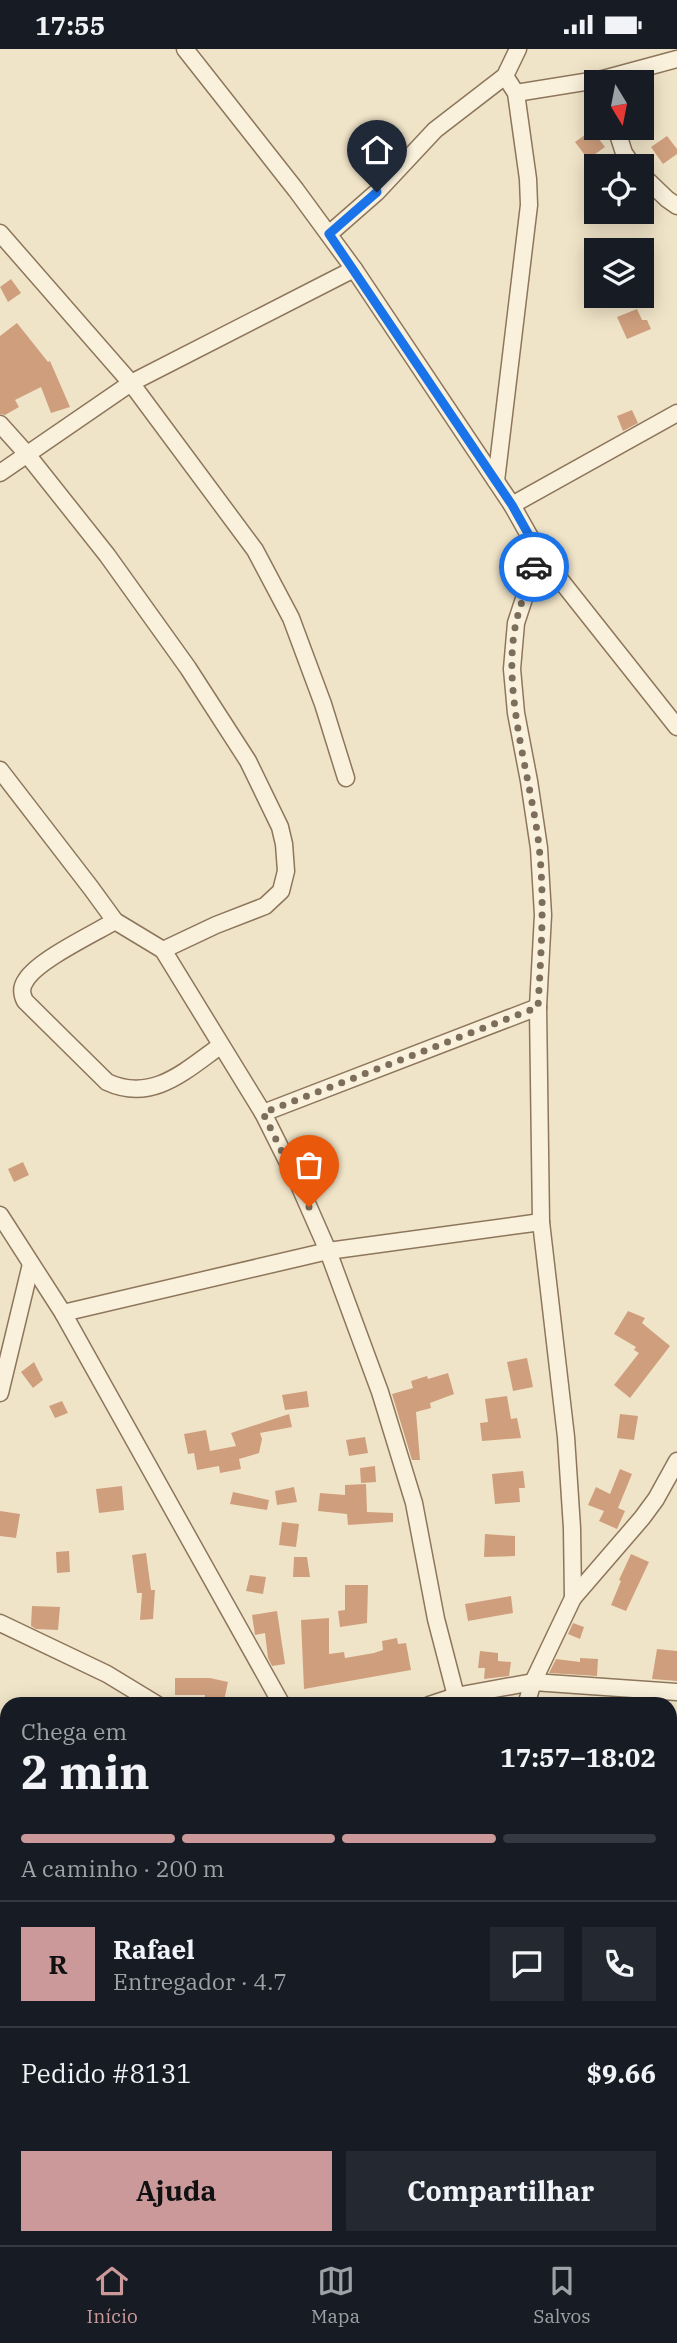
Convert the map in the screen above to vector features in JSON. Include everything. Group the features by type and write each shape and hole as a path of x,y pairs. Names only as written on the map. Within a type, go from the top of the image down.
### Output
{"street":[{"path":"185,49 354,269 512,505 539,553 677,726"},
{"path":"329,234 377,192 435,130 505,76 518,49"},
{"path":"640,70 677,59"},
{"path":"496,481 529,205 516,93 505,76"},
{"path":"516,93 584,84"},
{"path":"654,187 677,206"},
{"path":"0,233 131,383 255,550 291,618 323,704 346,778"},
{"path":"0,473 131,383 354,269"},
{"path":"512,505 677,413"},
{"path":"0,424 107,555 188,668 248,761 282,836 286,871 281,891 265,907 216,925 163,950"},
{"path":"539,553 516,623 512,669 516,713 539,848 543,915 538,1007 541,1222 566,1437 573,1598"},
{"path":"0,770 115,921 163,950 220,1047 263,1113 299,1185 328,1251 380,1392 414,1503 450,1697"},
{"path":"115,921 40,966 24,982 22,990 25,1001 107,1082 121,1088 137,1089 174,1078 220,1047"},
{"path":"263,1113 538,1007"},
{"path":"0,1215 63,1313 278,1697"},
{"path":"63,1313 328,1251 541,1222"},
{"path":"0,1393 31,1264"},
{"path":"528,1697 573,1598 642,1518 677,1461"},
{"path":"0,1623 107,1674 145,1697"},
{"path":"465,1697 533,1682 677,1692"}],"building":[{"path":"584,136 584,140 600,140 605,147 595,154 584,154 575,142"},
{"path":"667,136 677,149 677,154 663,164 651,147"},
{"path":"11,279 21,293 8,302 0,287"},
{"path":"637,309 642,320 647,320 651,329 627,339 617,317"},
{"path":"17,323 48,362 50,361 70,407 51,413 41,387 15,400 19,407 5,415 0,414 0,336"},
{"path":"632,410 638,423 623,431 617,416"},
{"path":"23,1162 29,1175 14,1182 8,1169"},
{"path":"628,1311 645,1318 642,1323 670,1346 630,1398 614,1385 639,1353 634,1350 636,1347 614,1334"},
{"path":"527,1358 533,1387 513,1391 507,1362"},
{"path":"34,1362 43,1380 33,1388 21,1372"},
{"path":"448,1373 454,1394 430,1403 431,1408 416,1412 420,1460 412,1460 392,1394 413,1388 411,1381"},
{"path":"307,1391 309,1407 285,1410 282,1395"},
{"path":"507,1396 511,1419 517,1418 521,1438 482,1441 480,1423 488,1422 485,1399"},
{"path":"62,1401 68,1413 55,1418 49,1406"},
{"path":"289,1414 292,1427 260,1433 262,1439 259,1453 239,1459 241,1469 220,1473 219,1466 197,1470 194,1453 188,1454 184,1434 206,1430 210,1451 236,1446 231,1433"},
{"path":"620,1414 638,1416 634,1440 617,1438"},
{"path":"365,1437 368,1453 349,1456 346,1440"},
{"path":"375,1466 376,1482 361,1483 360,1468"},
{"path":"620,1469 632,1474 618,1508 625,1511 617,1529 599,1521 604,1511 588,1505 596,1487 610,1494"},
{"path":"523,1471 525,1488 519,1488 520,1502 495,1504 492,1474"},
{"path":"366,1484 367,1512 393,1513 393,1522 348,1525 347,1514 318,1511 320,1493 345,1495 345,1485"},
{"path":"122,1486 124,1510 99,1513 96,1489"},
{"path":"294,1487 297,1502 277,1505 275,1491"},
{"path":"233,1492 269,1500 267,1510 230,1504"},
{"path":"0,1511 20,1514 16,1538 0,1536"},
{"path":"282,1522 299,1524 296,1547 279,1545"},
{"path":"485,1534 515,1536 515,1556 484,1557"},
{"path":"69,1551 70,1572 57,1573 56,1552"},
{"path":"146,1553 151,1590 155,1590 153,1619 140,1620 142,1593 137,1593 132,1555"},
{"path":"631,1554 649,1562 626,1611 611,1605"},
{"path":"294,1557 307,1557 310,1577 293,1577"},
{"path":"250,1575 266,1577 263,1594 246,1591"},
{"path":"345,1585 368,1585 367,1623 340,1627 338,1611 345,1610"},
{"path":"511,1596 513,1613 468,1621 465,1604"},
{"path":"32,1606 60,1607 58,1630 36,1629 31,1626"},
{"path":"277,1611 285,1664 272,1666 268,1658 265,1633 255,1635 252,1615"},
{"path":"329,1618 329,1654 344,1652 345,1658 374,1653 383,1650 382,1641 397,1638 398,1644 406,1643 411,1670 304,1689 301,1620"},
{"path":"573,1623 584,1627 580,1639 568,1634"},
{"path":"657,1649 677,1651 677,1681 652,1679"},
{"path":"480,1651 498,1653 498,1661 511,1662 509,1676 484,1679 485,1668 478,1668"},
{"path":"580,1658 598,1659 597,1676 549,1673 556,1659 580,1662"},
{"path":"175,1678 210,1678 228,1682 225,1697 175,1695"}],"way so far":[{"path":"309,1207 263,1113 538,1007 543,915 539,848 516,713 512,669 516,623 534,567"}],"route":[{"path":"377,192 329,234 512,505 539,553 534,567"}]}
